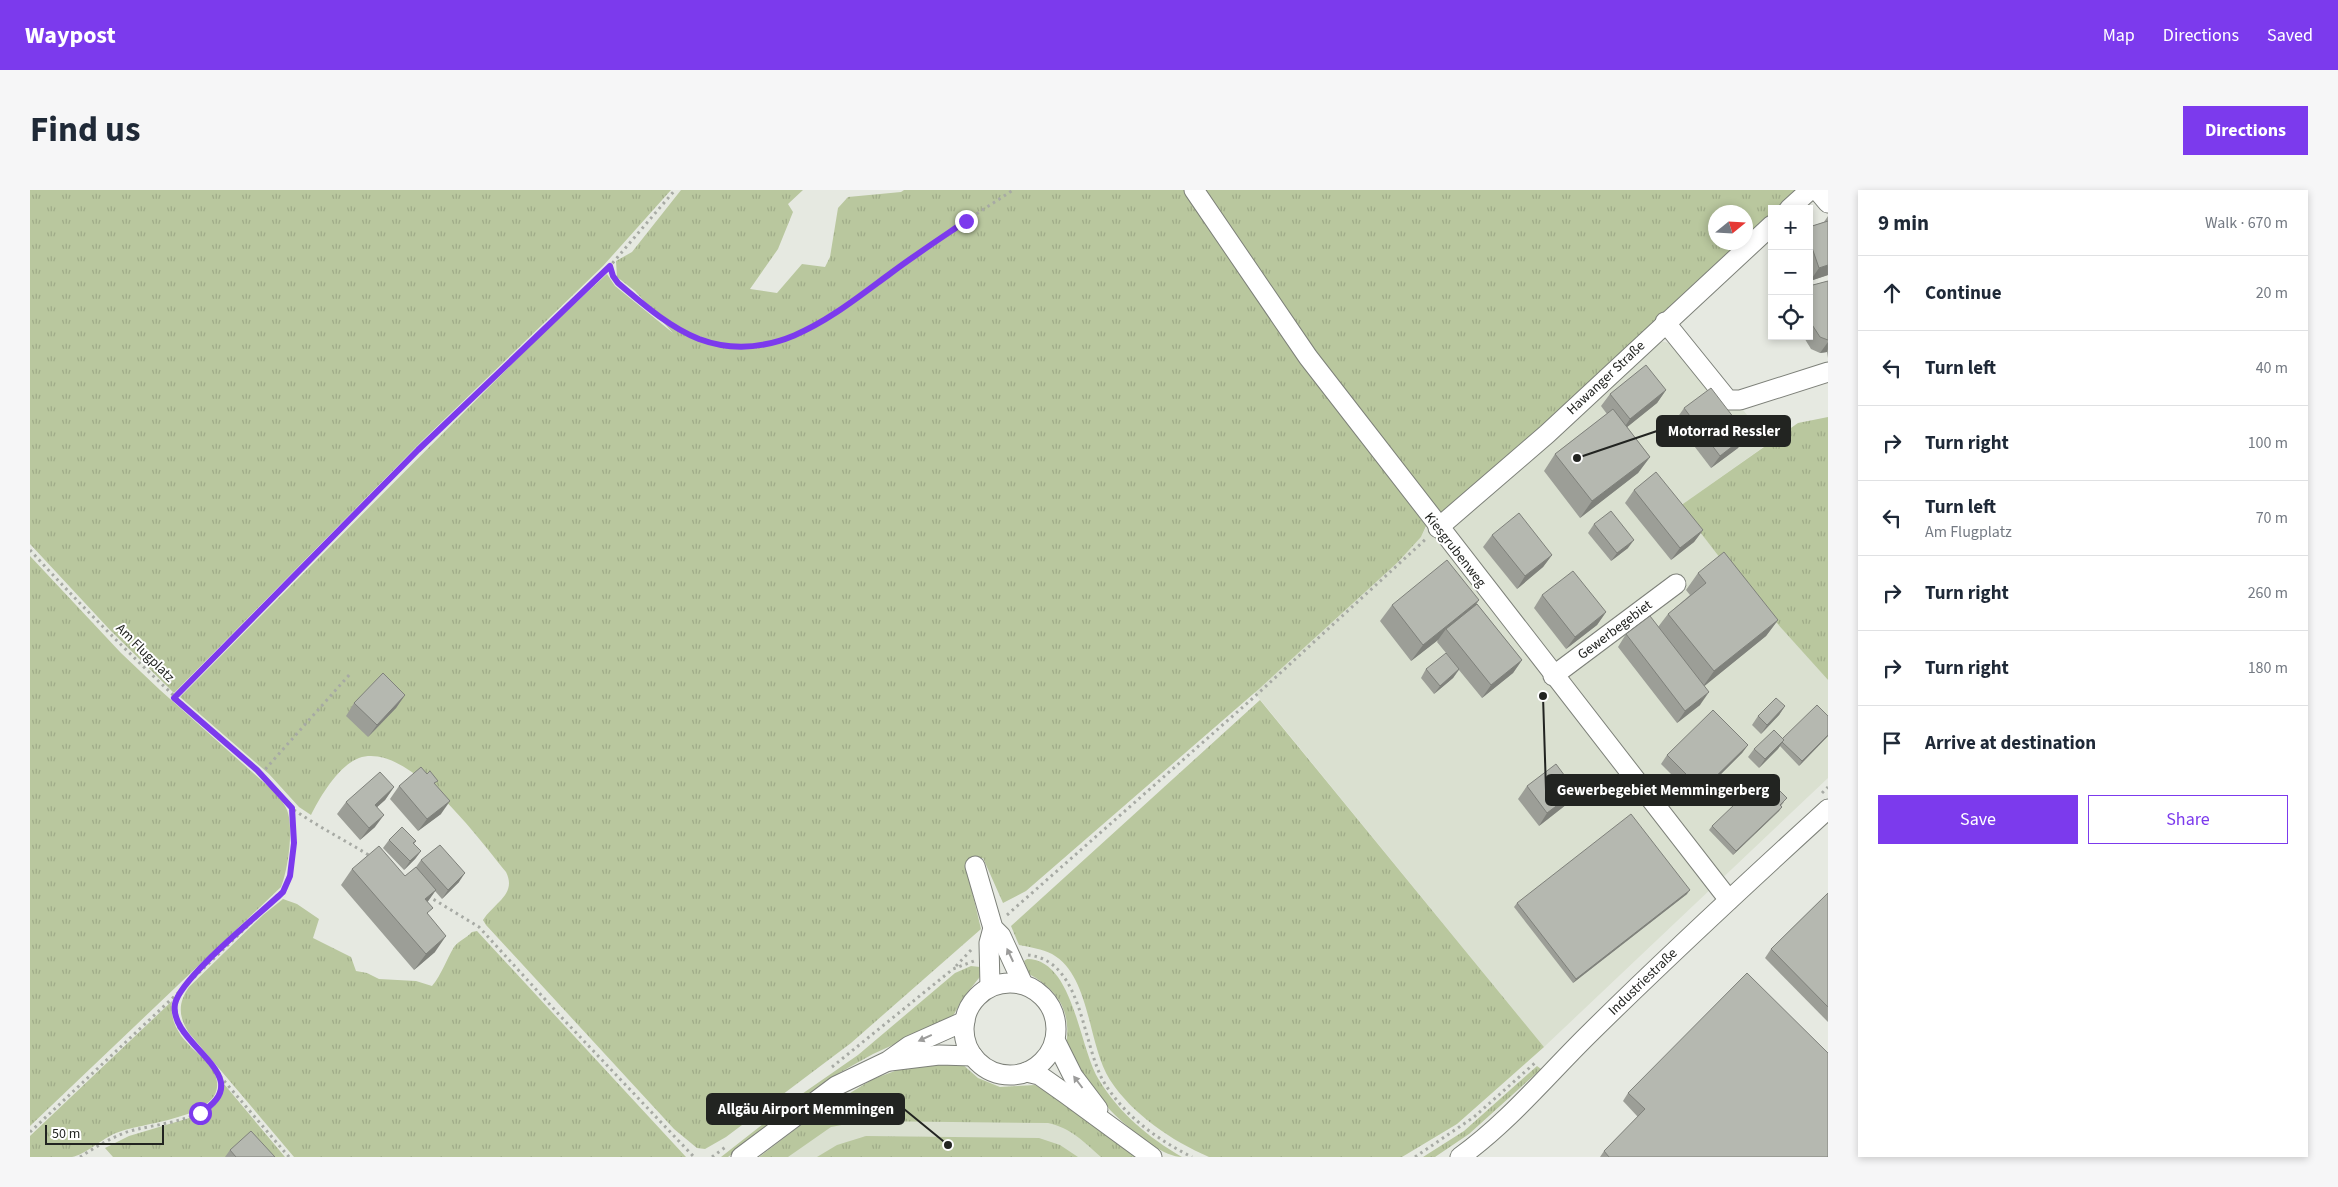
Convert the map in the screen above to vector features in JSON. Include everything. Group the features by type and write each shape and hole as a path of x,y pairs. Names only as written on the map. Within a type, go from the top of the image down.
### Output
{"street":[{"name":"Kiesgrubenweg","path":"1194,190 1308,358 1728,900"},
{"path":"1793,205 1810,190"},
{"path":"1817,190 1828,203"},
{"name":"Hawanger Straße","path":"1438,528 1547,434 1665,322 1768,229"},
{"path":"1665,322 1728,400 1740,400 1828,372"},
{"name":"Gewerbegebiet","path":"1553,676 1676,584"},
{"name":"Industriestraße","path":"1460,1157 1507,1118 1590,1033 1728,900 1828,809"},
{"path":"975,866 993,928 1001,936 1023,984"},
{"path":"990,988 989,943 993,928"},
{"path":"1006,983 1023,984 1034,989 1051,1006 1056,1023 1055,1040 1052,1049 1042,1063 1027,1072 1010,1075 993,1072 973,1056 965,1039 965,1021 973,1001 990,988 1006,983"},
{"path":"741,1157 791,1122 836,1086 888,1061 909,1046 965,1021"},
{"path":"1055,1040 1073,1076 1106,1120"},
{"path":"888,1061 939,1055 973,1056"},
{"path":"1027,1072 1039,1075 1106,1120 1152,1157"}],"path":[{"path":"174,698 418,450 610,266 675,190"},
{"path":"610,266 613,276 618,283 676,328 699,339 721,345 743,347 767,344 811,329 916,254 1013,190"},
{"path":"993,928 1252,699 1438,528"},
{"name":"Am Flugplatz","path":"30,550 124,649 174,698 261,774 292,808 319,827 380,861"},
{"path":"261,774 350,674"},
{"path":"30,1132 181,990 196,972 283,892 290,876 292,860 294,823 292,808"},
{"path":"422,891 440,905 479,927 694,1157"},
{"path":"181,990 175,1004 175,1015 180,1028 289,1157"},
{"path":"1415,1157 1474,1117 1538,1060"},
{"path":"80,1157 125,1133 189,1117 211,1106 220,1091 219,1072"}],"shaded area":[{"path":"1660,341 1674,344 1727,411 1740,406 1769,443 1680,506 1730,571 1828,680 1828,778 1544,1047 1254,692 1398,562 1421,537 1425,529 1442,513"},
{"path":"1051,1119 1069,1124 1109,1157 783,1157 817,1132 847,1120"}],"green space":[{"path":"30,190 671,190 603,266 422,441 174,693 110,630 30,544"},
{"path":"681,190 803,190 788,204 793,212 778,249 750,289 777,293 802,264 825,267 830,257 838,208 848,197 901,192 904,190 1186,190 1426,526 1421,537 1398,562 1260,688 1026,891 1003,903 983,858 965,862 981,929 851,1043 726,1137 705,1149 697,1148 674,1129 486,925 483,920 507,892 509,880 506,872 479,838 441,796 420,778 399,764 378,757 359,758 351,762 337,775 311,815 299,807 269,774 180,697 541,335 607,274 615,286 673,333 635,291 617,277 616,261 632,252"},
{"path":"1200,190 1801,190 1784,205 1768,205 1768,221 1753,235 1753,205 1708,205 1708,250 1735,250 1533,437 1442,513 1438,513 1328,376"},
{"path":"1828,417 1828,680 1730,571 1680,506 1798,423"},
{"path":"30,556 121,653 282,801 289,818 290,838 288,860 281,887 30,1126"},
{"path":"1260,700 1544,1047 1457,1124 1402,1157 1209,1157 1167,1135 1141,1115 1110,1080 1097,1048 1081,994 1065,964 1048,952 1019,945 1011,926"},
{"path":"283,899 297,904 319,919 313,938 351,957 356,971 367,973 379,979 416,981 432,986 456,945 472,932 477,931 686,1157 294,1157 189,1033 181,1015 181,1004 189,987 263,915"},
{"path":"1027,959 1043,963 1055,974 1065,989 1092,1066 1099,1080 1116,1104 1146,1133 1182,1157 1168,1154 1133,1131 1115,1115 1083,1079 1067,1048 1066,1017 1060,1001 1050,989 1029,974 1024,961"},
{"path":"971,966 980,967 983,973 963,998 952,1018 873,1054 830,1078 728,1157 721,1157 799,1096 858,1055 955,973"},
{"path":"172,1001 172,1016 177,1028 184,1039 208,1064 217,1082 215,1094 206,1104 177,1117 116,1133 77,1156 30,1157 30,1136"},
{"path":"961,1063 978,1078 1000,1087 1035,1085 1073,1108 1136,1157 1101,1157 1064,1128 1048,1123 863,1121 831,1127 788,1157 759,1157 814,1115 873,1079 914,1064"},
{"path":"1537,1066 1541,1069 1469,1134 1435,1157 1423,1157 1464,1131"},
{"path":"224,1084 285,1157 113,1157 105,1148 129,1136 206,1113 218,1101"},
{"path":"866,1136 1039,1138 1060,1145 1078,1157 817,1157 837,1145"}],"building":[{"path":"1828,221 1828,265 1819,268 1813,251 1813,226"},
{"path":"1828,281 1828,340 1820,337 1813,326 1813,285"},
{"path":"1646,365 1666,390 1630,419 1610,394"},
{"path":"1711,388 1747,435 1720,456 1684,408"},
{"path":"1613,409 1650,457 1592,501 1555,454"},
{"path":"1656,472 1703,530 1680,548 1634,490"},
{"path":"1611,511 1634,540 1617,553 1594,524"},
{"path":"1519,513 1552,555 1525,576 1492,535"},
{"path":"1724,552 1778,620 1714,671 1668,614 1706,583 1698,573"},
{"path":"1447,560 1479,600 1423,645 1392,605"},
{"path":"1573,571 1606,612 1575,637 1542,595"},
{"path":"1477,604 1522,660 1491,685 1446,629"},
{"path":"1650,616 1709,692 1685,711 1626,634"},
{"path":"1446,653 1459,669 1440,686 1426,669"},
{"path":"383,673 405,695 377,725 354,703"},
{"path":"1776,698 1785,706 1767,725 1758,716"},
{"path":"1817,705 1828,716 1828,735 1802,761 1782,742 1784,740 1782,739"},
{"path":"1713,710 1748,745 1702,790 1667,755"},
{"path":"1774,730 1784,740 1765,759 1754,749"},
{"path":"1556,764 1576,791 1547,813 1527,786"},
{"path":"421,767 427,774 430,771 438,781 434,783 450,801 427,819 399,786"},
{"path":"380,772 394,787 375,805 384,815 369,828 346,802"},
{"path":"1770,781 1787,798 1780,805 1782,807 1736,851 1712,826 1758,782 1763,788"},
{"path":"1631,814 1690,890 1576,979 1517,903"},
{"path":"402,827 416,841 413,843 421,851 410,861 389,840"},
{"path":"440,845 465,873 448,890 421,860"},
{"path":"379,846 405,876 416,867 436,890 425,899 433,908 427,913 446,936 426,954 352,869"},
{"path":"1828,893 1828,1007 1771,949"},
{"path":"1747,973 1828,1053 1828,1157 1609,1157 1604,1151 1645,1109 1628,1093"},
{"path":"251,1131 275,1157 236,1157 230,1150"}],"place":[{"name":"Motorrad Ressler","path":"1577,458"},
{"name":"Gewerbegebiet Memmingerberg","path":"1543,696"},
{"name":"Allgäu Airport Memmingen","path":"948,1145"}],"route":[{"path":"200,1113 211,1106 217,1099 221,1083 219,1072 180,1028 175,1015 175,1004 181,990 196,972 283,892 290,876 294,843 294,823 292,808 284,798 257,770 174,698 418,450 610,266 613,276 618,283 659,317 676,328 699,339 721,345 743,347 767,344 790,338 811,329 916,254 966,221"}]}
